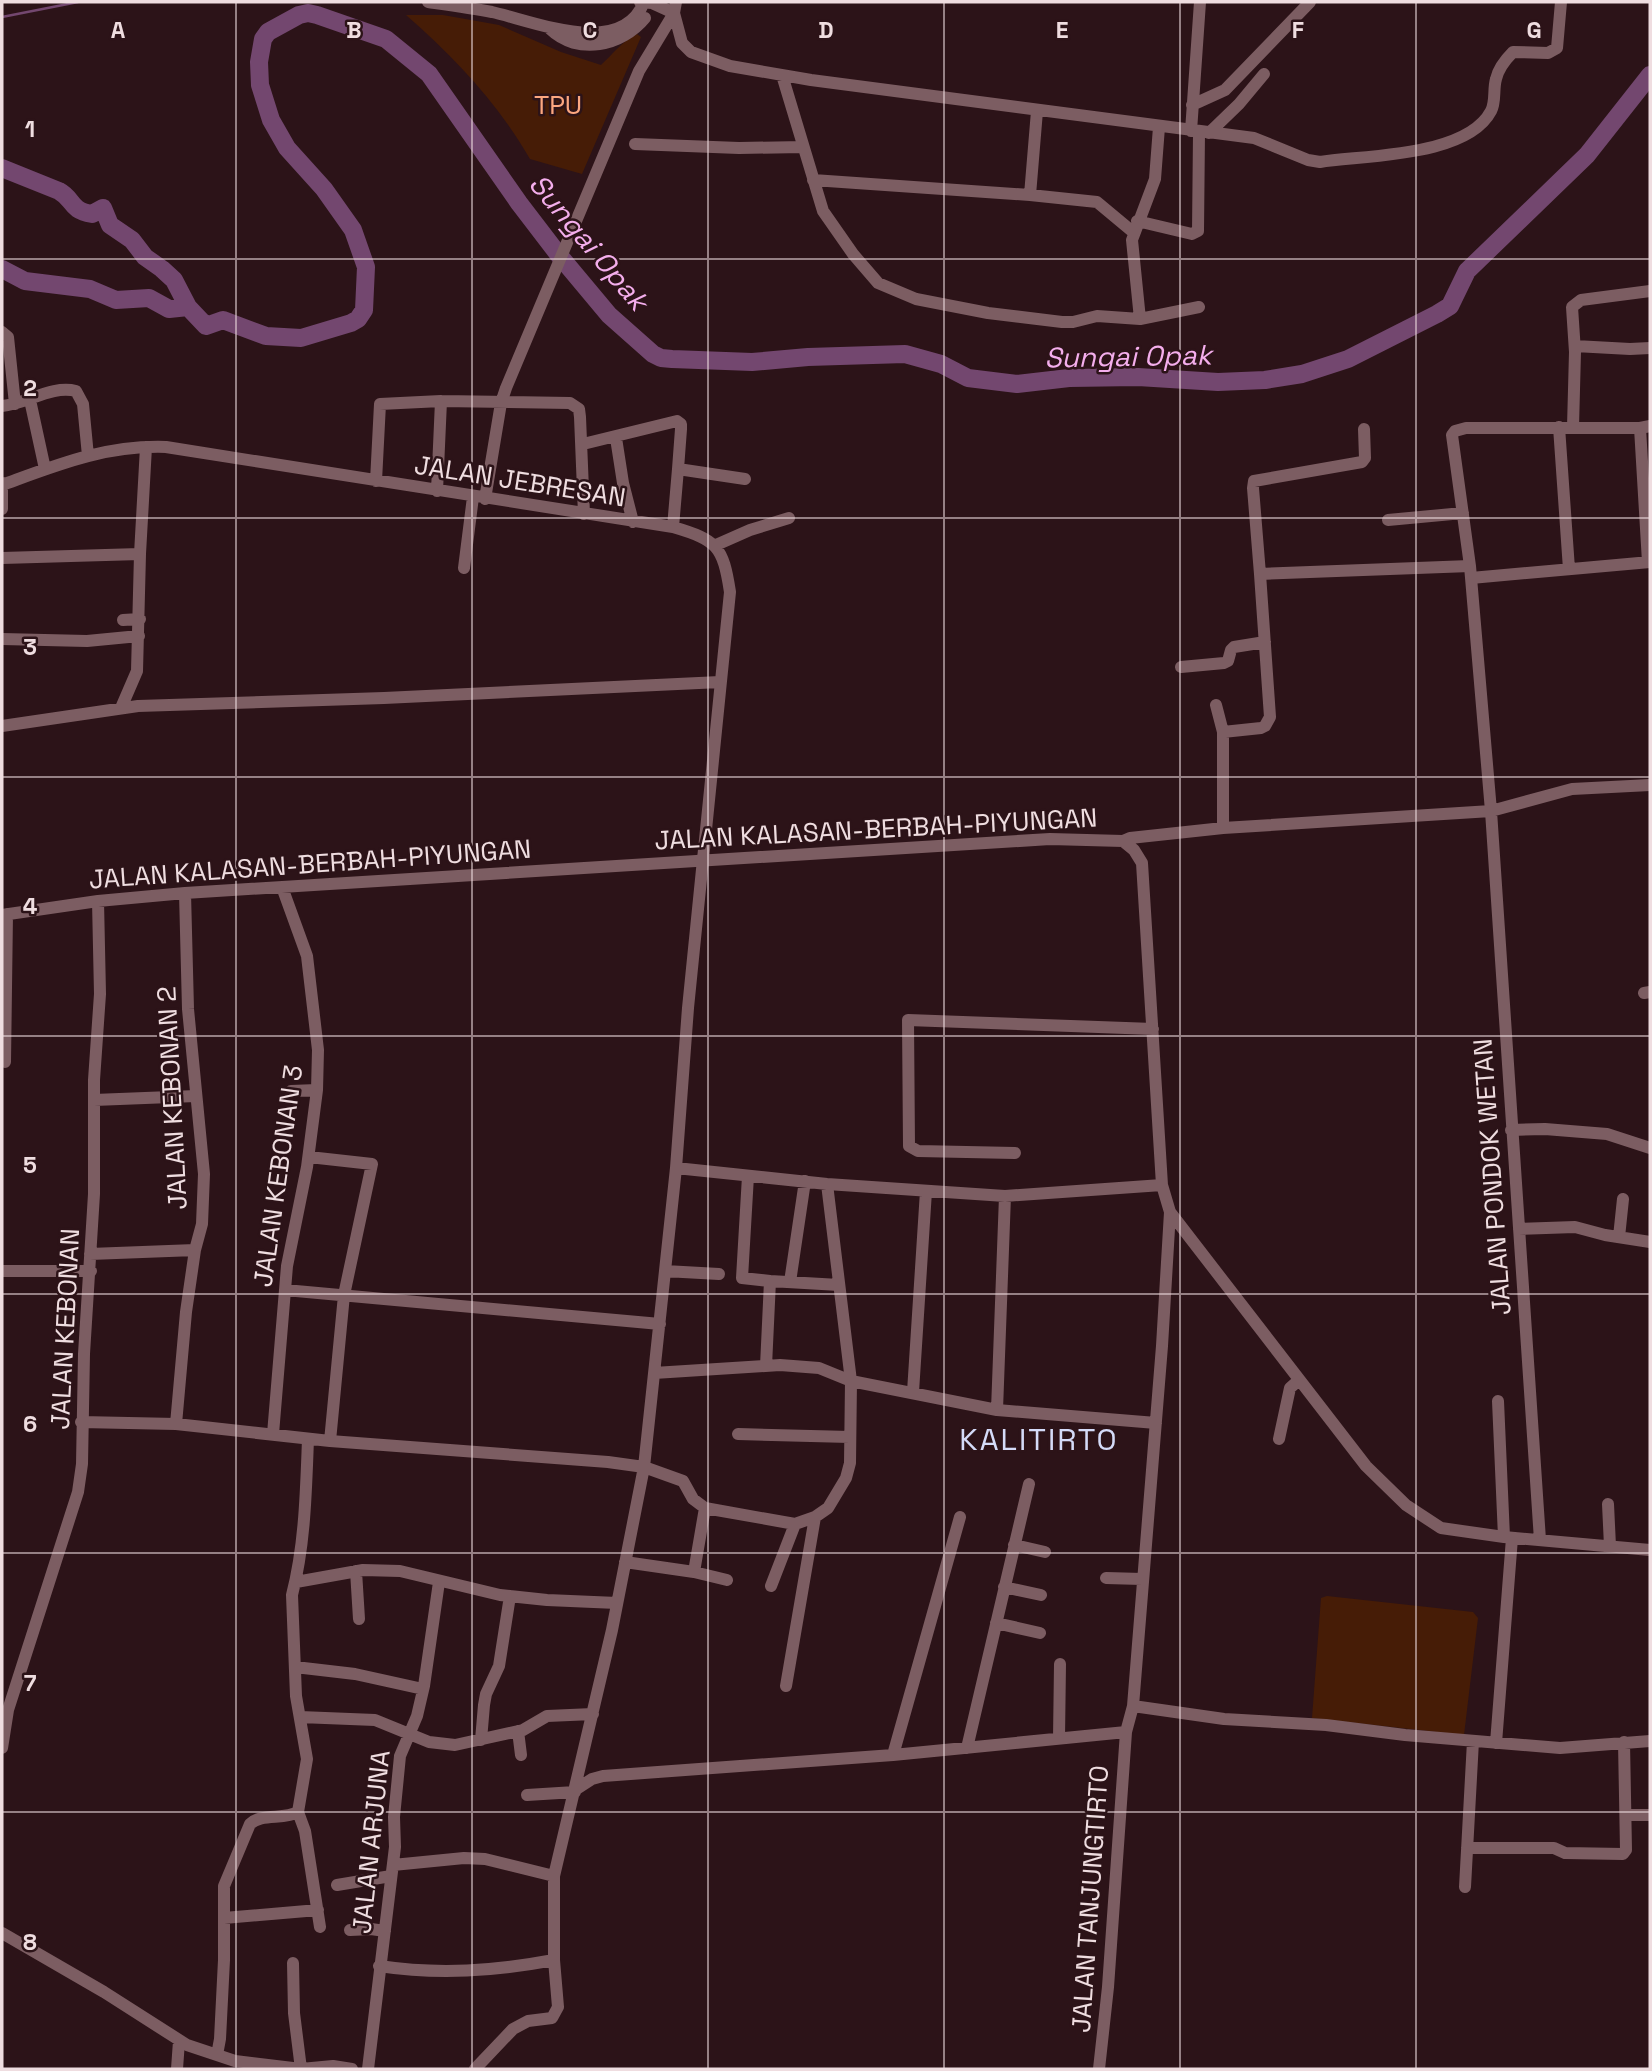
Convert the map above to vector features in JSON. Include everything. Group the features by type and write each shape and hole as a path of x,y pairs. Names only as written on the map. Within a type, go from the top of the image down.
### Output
{"street":[{"path":"428,2 491,12 547,26 573,43 592,45 607,43 636,27 644,19 645,2 675,7"},
{"path":"813,180 1097,202 1135,227 1192,234 1198,232 1199,132 1192,106 1200,2"},
{"path":"1192,106 1225,90 1310,2"},
{"path":"675,7 682,43 691,52 730,66 1037,111 1254,138 1308,160 1320,162 1419,151 1458,139 1482,122 1492,110 1496,79 1509,55 1517,52 1548,52 1557,48 1561,2"},
{"path":"464,568 501,402 639,71 675,7"},
{"path":"1199,132 1239,104 1264,74"},
{"path":"782,75 823,211 853,254 878,283 916,299 988,313 1073,322 1097,316 1140,316 1199,307"},
{"path":"1030,195 1037,111"},
{"path":"1140,316 1132,252 1135,227 1155,179 1159,127"},
{"path":"635,144 739,149 803,147"},
{"path":"1573,427 1575,345 1572,311 1576,302 1650,291"},
{"path":"2,332 8,337 6,406 53,391 76,391 83,404 88,456"},
{"path":"1575,345 1650,348"},
{"path":"30,400 45,469"},
{"path":"437,491 441,401"},
{"path":"376,481 380,404 441,401 576,405 583,444 584,514"},
{"path":"583,444 679,422 681,429 673,527"},
{"path":"1260,574 1569,569 1649,562 1645,427 1559,427 1569,569"},
{"name":"JALAN PONDOK WETAN","path":"1540,1540 1491,811 1471,572 1452,435 1455,431 1466,428 1559,427"},
{"path":"1223,732 1261,728 1268,720 1254,481 1362,461 1365,458 1364,429"},
{"path":"616,438 633,522"},
{"path":"121,708 137,671 146,447"},
{"name":"JALAN JEBRESAN","path":"2,485 110,450 146,447 222,455 673,527 706,537 716,545"},
{"path":"678,469 745,480"},
{"path":"2,485 2,509"},
{"path":"1388,520 1464,513"},
{"path":"475,2069 513,2029 528,2021 555,2016 558,2007 554,1960 554,1876 593,1714 645,1467 730,593 726,568 716,545 750,530 789,518"},
{"path":"2,558 140,554"},
{"path":"123,620 140,619"},
{"path":"2,639 87,641 139,636"},
{"path":"1181,667 1224,663 1228,661 1234,646 1265,642"},
{"path":"2,726 121,708 720,682"},
{"path":"1216,705 1223,732 1223,828"},
{"path":"1123,841 1223,828 1491,811 1572,789 1650,785"},
{"name":"JALAN KALASAN-BERBAH-PIYUNGAN","path":"4,914 185,893 1051,839 1123,841 1134,850 1142,863 1161,1185 1170,1212 1366,1466 1406,1505 1441,1528 1650,1550"},
{"name":"JALAN KEBONAN 3","path":"273,1434 290,1247 309,1157 317,1090 318,1050 307,956 282,887"},
{"name":"JALAN KEBONAN 2","path":"176,1424 195,1250 202,1224 204,1174 188,1009 185,893"},
{"name":"JALAN KEBONAN","path":"2,1748 8,1710 78,1492 82,1464 81,1422 91,1271 94,1100 100,994 98,901"},
{"path":"4,914 5,1062"},
{"path":"1015,1153 918,1151 909,1146 908,1020 1153,1029"},
{"path":"291,1091 317,1090"},
{"path":"94,1100 196,1096"},
{"path":"1511,1130 1545,1129 1607,1134 1650,1148"},
{"path":"309,1157 372,1164 344,1295 330,1441"},
{"path":"676,1168 827,1184 1005,1196 1161,1185"},
{"path":"748,1176 742,1278 839,1285"},
{"path":"790,1282 805,1181"},
{"path":"81,1422 176,1424 308,1439 645,1467 683,1481 696,1502 705,1508 794,1524 815,1517 828,1508 846,1478 850,1463 851,1381 827,1184"},
{"path":"913,1392 926,1192"},
{"path":"997,1410 1005,1196"},
{"path":"1619,1237 1623,1199"},
{"name":"JALAN TANJUNGTIRTO","path":"1099,2069 1108,1987 1126,1732 1133,1706 1170,1212"},
{"path":"1519,1229 1575,1227 1650,1242"},
{"path":"1169,1240 1188,1235"},
{"path":"90,1254 195,1250"},
{"path":"2,1272 91,1271"},
{"path":"665,1271 719,1274"},
{"path":"766,1366 770,1281"},
{"path":"285,1290 660,1324"},
{"path":"654,1373 766,1366 819,1368 851,1381 997,1410 1156,1423"},
{"path":"1279,1439 1290,1388 1299,1380"},
{"path":"1496,1743 1508,1537 1499,1401"},
{"path":"738,1434 850,1437"},
{"path":"308,1439 303,1533 292,1595 296,1696 307,1759 298,1812 304,1831 320,1927"},
{"path":"967,1748 1029,1485"},
{"path":"1608,1504 1610,1546"},
{"path":"694,1572 705,1508"},
{"path":"786,1686 815,1517"},
{"path":"893,1755 960,1517"},
{"path":"771,1586 794,1524"},
{"path":"1014,1545 1045,1552"},
{"path":"625,1562 694,1572 726,1580"},
{"path":"296,1582 356,1570 400,1571 439,1582 510,1595 561,1601 617,1603"},
{"path":"356,1570 359,1619"},
{"path":"1106,1578 1142,1579"},
{"name":"JALAN ARJUNA","path":"368,2069 392,1871 397,1772 403,1745 417,1716 423,1689 439,1582"},
{"path":"1004,1587 1041,1595"},
{"path":"481,1740 486,1694 499,1666 510,1595"},
{"path":"996,1623 1040,1633"},
{"path":"1059,1738 1060,1664"},
{"path":"295,1667 355,1674 423,1689"},
{"path":"1133,1706 1224,1719 1560,1748 1650,1741"},
{"path":"300,1717 375,1720 429,1742 455,1745 518,1731 547,1716 593,1714"},
{"path":"518,1731 521,1755"},
{"path":"527,1795 575,1791 603,1776 893,1755 1126,1732"},
{"path":"1465,1887 1473,1741"},
{"path":"1467,1848 1554,1848 1565,1853 1623,1854 1626,1850 1624,1742"},
{"path":"584,1752 588,1764 603,1776"},
{"path":"217,2055 224,1960 224,1886 250,1824 258,1819 287,1817 298,1812"},
{"path":"1626,1815 1650,1815"},
{"path":"337,1885 392,1871 464,1858 485,1859 554,1876"},
{"path":"224,1918 318,1910"},
{"path":"351,1930 385,1931"},
{"path":"2,1933 104,1992 179,2041 235,2061 301,2068 352,2069"},
{"path":"379,1966 408,1971 467,1972 554,1960"},
{"path":"293,1963 294,2013 301,2068"},
{"path":"177,2069 179,2041"}],"green space":[{"name":"TPU","path":"406,15 443,15 499,25 561,52 601,65 626,41 637,34 641,37 582,174 530,159 504,119 474,82"},
{"path":"1327,1596 1473,1612 1478,1618 1464,1735 1312,1718 1321,1598"}],"waterway":[{"path":"2,17 78,2"},
{"name":"Sungai Opak","path":"2,168 59,191 79,210 92,214 103,208 110,225 132,240 145,257 174,280 188,307 206,326 223,320 266,336 301,338 351,323 358,319 364,310 366,267 353,230 324,189 287,148 271,120 260,85 259,62 263,39 268,32 308,13 386,39 429,74 558,254 609,315 661,358 752,362 905,354 941,364 968,378 1017,384 1069,378 1138,377 1218,382 1265,380 1302,374 1348,359 1450,306 1467,271 1587,155 1650,75"},
{"path":"2,269 25,281 90,289 116,300 149,298 169,309 188,307"}],"district":[{"name":"KALITIRTO","path":"1039,1439"}]}
